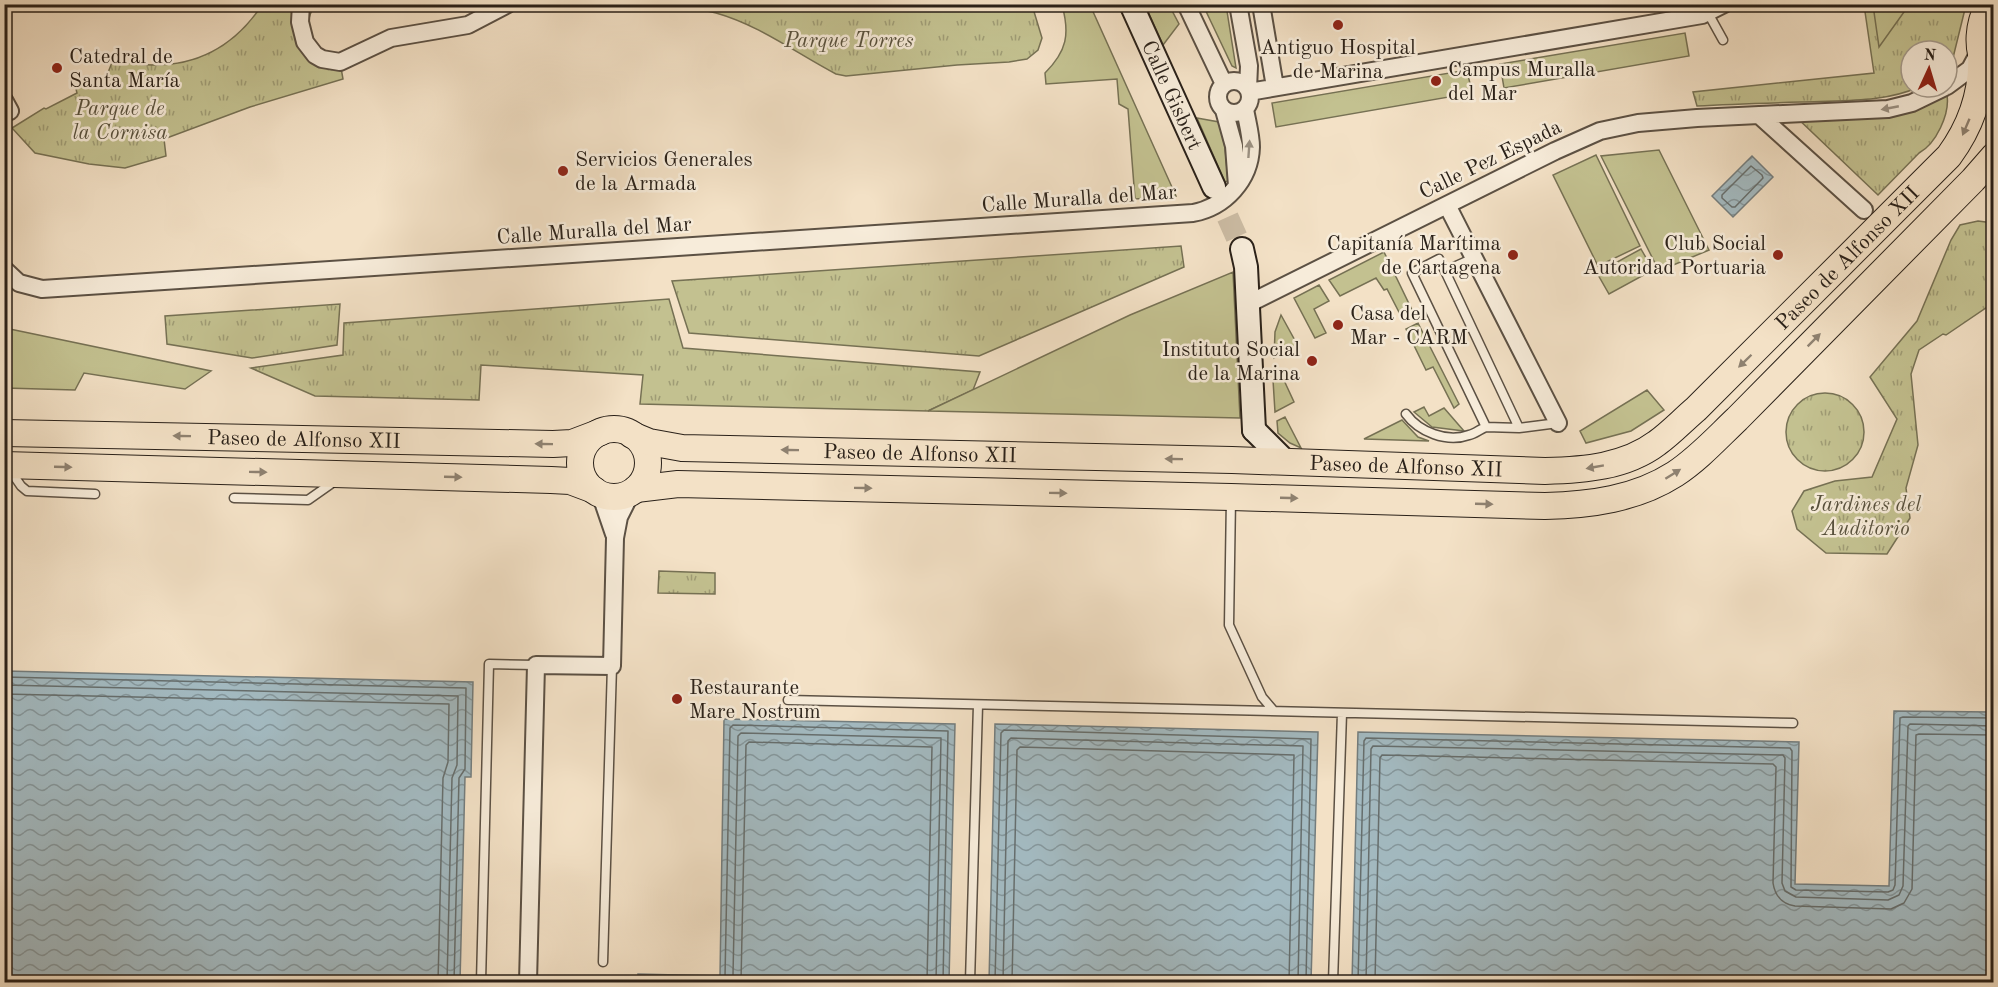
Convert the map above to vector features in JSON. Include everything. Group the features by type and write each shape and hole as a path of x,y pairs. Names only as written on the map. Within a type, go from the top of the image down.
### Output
{"main road":[{"name":"Paseo de Alfonso XII","path":"632,435 649,442 682,448 1232,460 1574,471 1601,467 1639,454 1657,443 1713,393 1949,156 1963,135 1975,106 1981,78 1980,28 1989,4"},
{"path":"1980,50 1994,81"},
{"name":"Paseo de Alfonso XII","path":"633,491 678,484 1579,506 1632,494 1653,486 1674,474 1737,419 1994,156"},
{"path":"620,430 632,435 641,443 648,461 646,473 633,491 618,497 597,492 583,475 581,456 590,440 601,432 620,430"},
{"name":"Paseo de Alfonso XII","path":"4,433 553,444 572,443 601,432"},
{"path":"1231,497 1232,460"},
{"name":"Paseo de Alfonso XII","path":"6,465 551,480 570,482 597,492"}],"street":[{"path":"301,4 300,22 305,42 315,55 322,59 340,62 392,38 468,25 508,4"},
{"name":"Calle Gisbert","path":"1131,4 1214,187"},
{"path":"1186,4 1224,84"},
{"path":"1224,110 1234,114 1245,109 1249,102 1249,66 1238,4"},
{"path":"1261,4 1275,87"},
{"path":"1249,91 1703,11 1724,4"},
{"name":"Calle Pez Espada","path":"1959,77 1970,69 1980,50"},
{"path":"1237,187 1234,146 1224,110 1217,100 1220,88 1233,81 1241,82 1249,91"},
{"name":"Calle Pez Espada","path":"1248,304 1447,204 1600,131 1638,123 1888,109 1920,99"},
{"path":"1237,187 1245,173 1251,148 1245,109"},
{"path":"1759,115 1863,210"},
{"name":"Calle Muralla del Mar","path":"4,269 19,283 42,289 1193,213 1219,205 1237,187"},
{"path":"1447,204 1558,423"},
{"path":"1232,460 1254,430 1246,267 1242,249"},
{"path":"1254,430 1286,462"},
{"path":"528,982 536,665 612,666 615,538 619,517 633,491"},
{"path":"597,492 615,538"}],"lane":[{"path":"1703,11 1723,40"},
{"path":"1445,271 1474,258"},
{"path":"1486,427 1412,273 1439,259 1519,428"},
{"path":"1406,414 1412,422 1428,433 1445,437 1467,436 1486,427 1519,428 1558,423"},
{"path":"6,465 27,491 95,494"},
{"path":"234,498 308,500 345,474"},
{"path":"1231,497 1228,625 1262,697 1274,711"},
{"path":"481,982 489,664 536,665"},
{"path":"603,962 612,666"},
{"path":"788,700 1792,723"},
{"path":"970,982 978,705"},
{"path":"1333,982 1342,713"}],"green space":[{"name":"Parque de la Cornisa","path":"262,5 316,5 310,14 308,31 315,46 340,62 343,79 250,107 164,139 166,156 125,168 89,164 35,153 12,128 44,108 77,93 76,89 107,75 113,60 157,65 197,58 215,50 248,23"},
{"name":"Parque Torres","path":"656,5 1032,5 1042,38 1038,50 1027,59 846,76 836,74 762,32 732,18 701,10"},
{"path":"1062,5 1090,5 1176,196 1135,199 1128,109 1119,104 1117,79 1046,84 1045,73 1058,57 1065,42 1066,25"},
{"path":"1145,5 1169,5 1179,24 1163,45"},
{"path":"1203,5 1226,5 1236,68 1232,66"},
{"path":"1864,5 1966,5 1958,39 1899,39 1899,94 1848,101 1697,106 1693,92 1874,73"},
{"path":"1873,5 1909,5 1879,47"},
{"path":"1685,33 1689,56 1504,88 1500,64"},
{"path":"1467,70 1472,93 1276,127 1272,103"},
{"path":"1915,99 1947,99 1944,119 1931,143 1878,195 1793,114"},
{"path":"1197,118 1219,122 1225,147 1228,181 1225,182"},
{"path":"1659,150 1709,250 1659,271 1601,156"},
{"path":"1596,155 1640,246 1598,266 1553,175"},
{"name":"Jardines del Auditorio","path":"1978,221 1993,223 1993,247 1988,253 1993,267 1993,303 1946,335 1943,334 1919,350 1911,374 1918,445 1906,488 1910,518 1887,554 1826,553 1797,529 1792,511 1804,491 1835,481 1872,477 1897,419 1870,377 1917,321 1951,240 1960,225"},
{"path":"1181,246 1184,267 979,356 689,333 672,281"},
{"path":"1641,249 1653,270 1609,294 1597,273"},
{"path":"1384,252 1412,310 1401,316 1387,289 1384,290 1376,278 1340,296 1329,280"},
{"path":"1233,272 1240,418 928,411 1130,315"},
{"path":"1319,285 1329,301 1314,309 1326,333 1315,338 1294,298"},
{"path":"669,299 683,348 980,372 973,390 928,411 640,404 643,375 481,365 479,400 315,396 251,368 343,355 344,323"},
{"path":"340,304 337,345 252,358 167,344 165,316"},
{"path":"1281,315 1298,346 1274,358 1275,332"},
{"path":"1418,323 1459,404 1454,408 1433,367 1426,370 1406,329"},
{"path":"5,328 211,371 185,389 84,373 75,390 5,388"},
{"path":"1282,376 1294,402 1275,412 1273,380"},
{"path":"1647,390 1664,410 1631,431 1586,443 1580,431"},
{"path":"1817,393 1833,393 1847,399 1858,410 1864,424 1864,440 1858,454 1847,465 1833,471 1817,471 1803,465 1792,454 1786,440 1786,424 1792,410 1803,399"},
{"path":"1424,407 1429,416 1444,408 1464,431 1432,427 1414,412"},
{"path":"1285,417 1301,448 1290,443 1278,433 1277,421"},
{"path":"1402,420 1418,437 1429,441 1364,439"},
{"path":"659,571 715,573 715,594 658,593"}],"water":[{"path":"1752,156 1773,177 1733,217 1712,196"},
{"path":"5,671 473,682 471,777 465,777 460,982 5,982"},
{"path":"1894,711 1993,712 1993,982 1352,982 1358,732 1799,742 1795,884 1889,886"},
{"path":"724,719 955,724 949,982 638,982 638,974 720,976"},
{"path":"995,724 1318,732 1311,982 989,982"}],"tunnel":[{"path":"1214,187 1242,249"}],"place":[{"name":"Antiguo Hospital de Marina","path":"1338,25"},
{"name":"Catedral de Santa María","path":"57,68"},
{"name":"Campus Muralla del Mar","path":"1436,81"},
{"name":"Servicios Generales de la Armada","path":"563,171"},
{"name":"Capitanía Marítima de Cartagena","path":"1513,255"},
{"name":"Club Social Autoridad Portuaria","path":"1778,255"},
{"name":"Casa del Mar - CARM","path":"1338,325"},
{"name":"Instituto Social de la Marina","path":"1312,361"},
{"name":"Restaurante Mare Nostrum","path":"677,699"}]}
